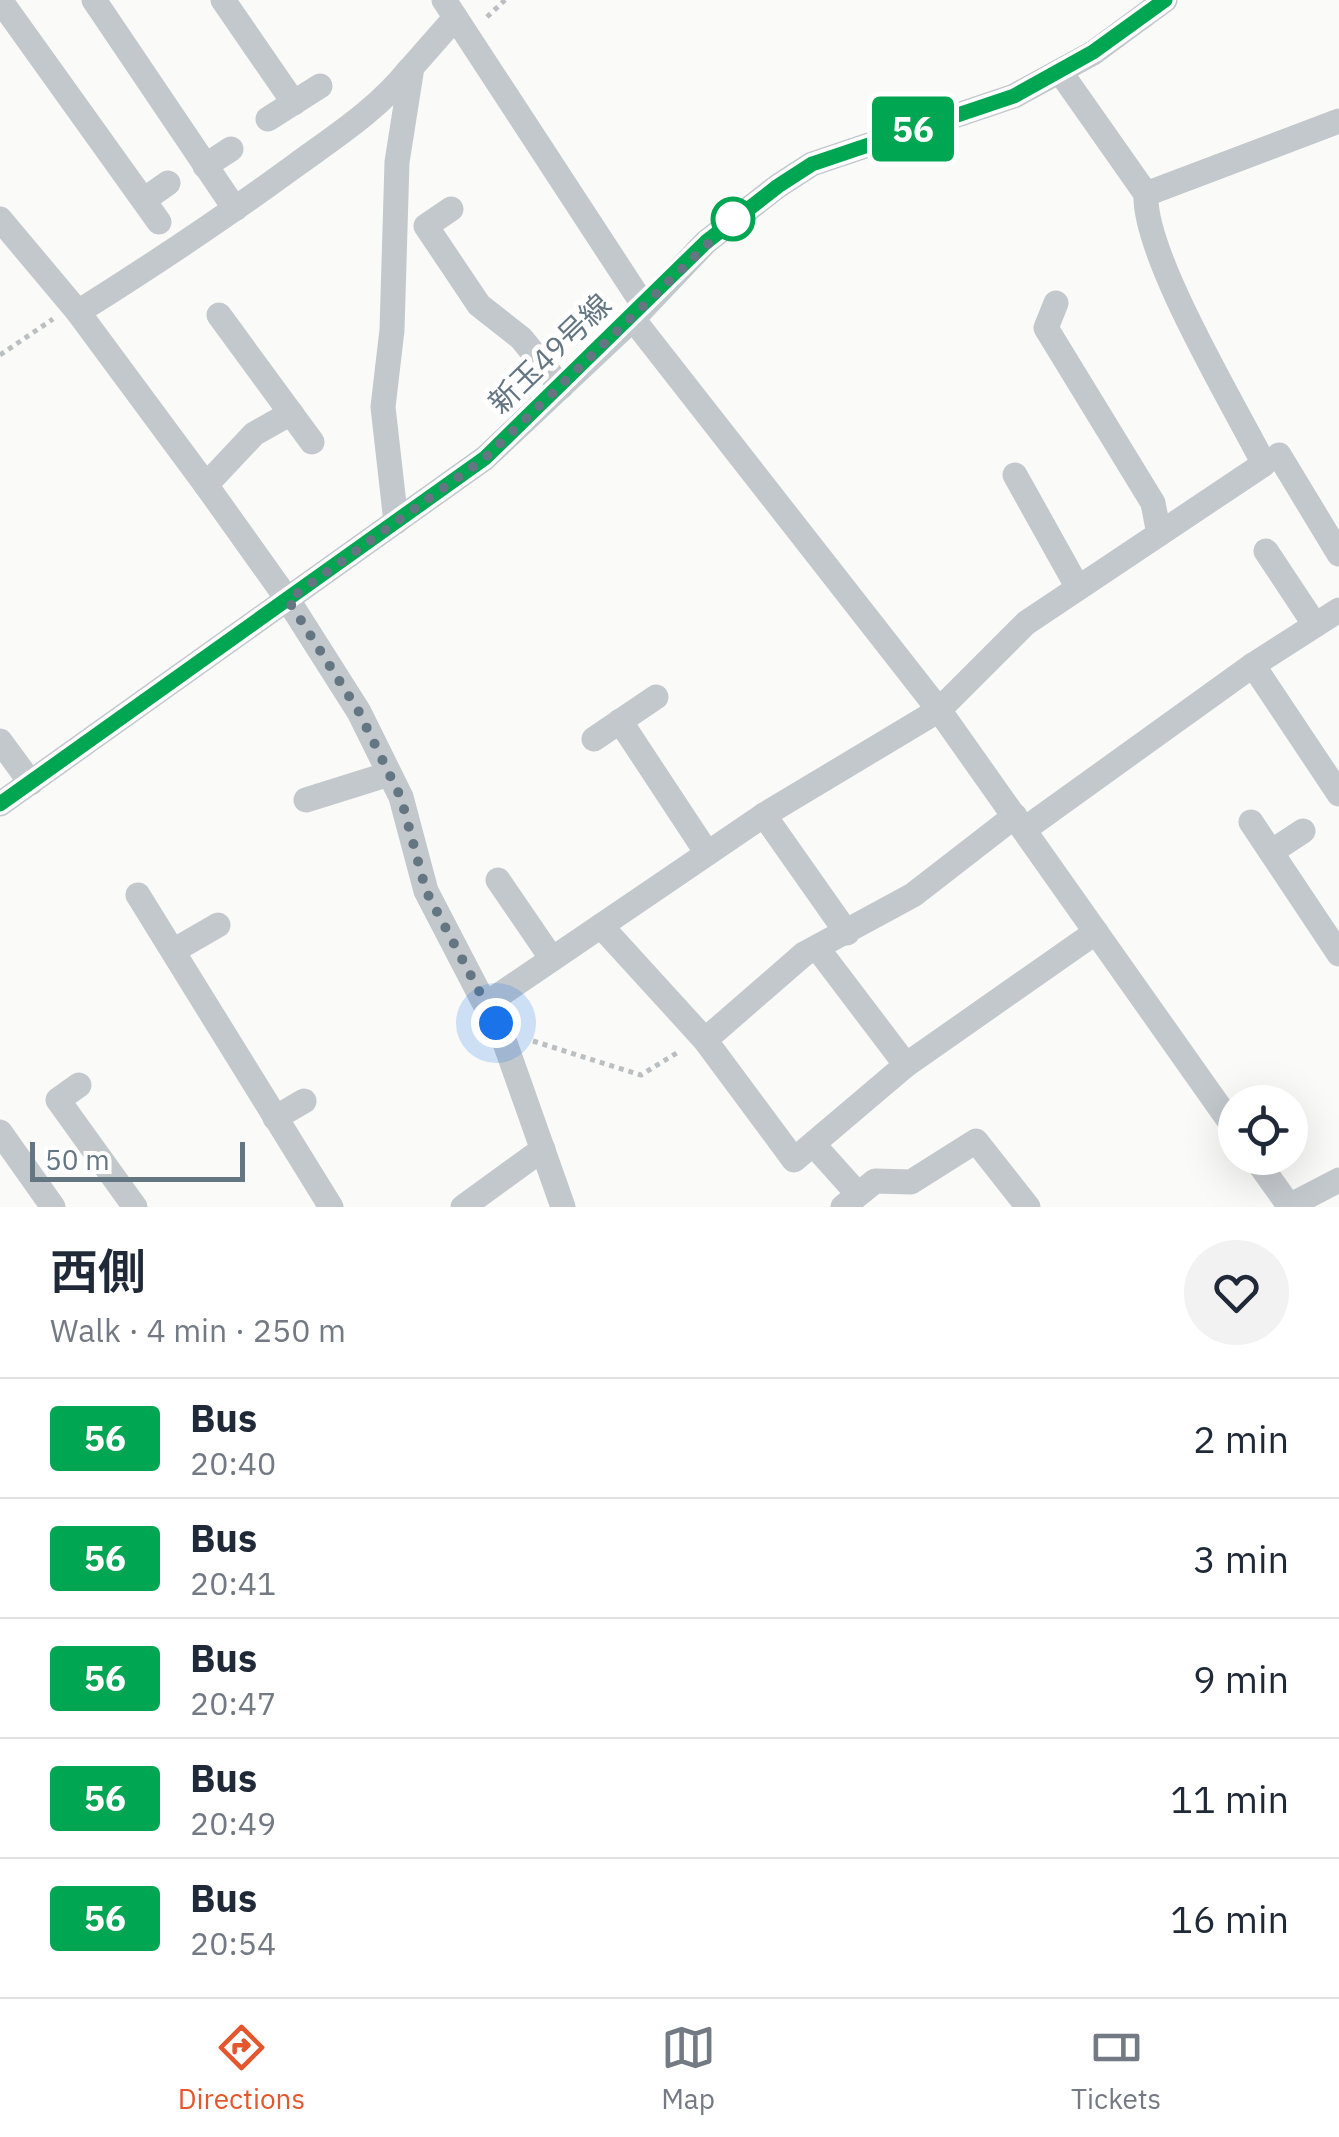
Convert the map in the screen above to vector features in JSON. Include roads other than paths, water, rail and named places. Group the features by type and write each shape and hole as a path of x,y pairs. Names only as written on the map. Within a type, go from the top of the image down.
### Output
{"street":[{"path":"0,0 40,33 160,222"},
{"path":"94,0 235,209"},
{"path":"223,0 294,102"},
{"name":"新玉49号線","path":"0,804 485,458 737,216 812,164 1014,96 1061,73 1165,0"},
{"path":"75,309 235,209 353,123 391,92 450,9 638,312 939,710 1218,1105"},
{"path":"396,522 383,407 392,330 397,162 412,66"},
{"path":"486,1004 764,815 939,710 994,649 1264,464 1164,268 1145,212 1146,194 1061,73"},
{"path":"268,119 320,86"},
{"path":"1146,194 1339,122"},
{"path":"205,166 231,149"},
{"path":"144,200 168,183"},
{"path":"451,209 426,226 479,305 521,338 561,387"},
{"path":"5,233 75,309 206,485 288,600 359,712 412,831 426,891 506,1043 563,1207"},
{"path":"1056,303 1046,328 1153,503 1159,534"},
{"path":"219,315 312,442"},
{"path":"206,485 254,434 291,413"},
{"path":"1279,455 1339,554"},
{"path":"1014,475 1078,588"},
{"path":"1266,551 1316,625"},
{"path":"704,1038 804,954 913,896 1339,610"},
{"path":"1253,666 1339,794"},
{"path":"594,739 656,698"},
{"path":"620,721 707,854"},
{"path":"0,741 31,783"},
{"path":"306,800 388,774"},
{"path":"764,815 848,933"},
{"path":"1250,822 1339,954"},
{"path":"1271,852 1303,831"},
{"path":"498,880 552,959"},
{"path":"138,895 331,1207"},
{"path":"173,951 218,924"},
{"path":"600,926 704,1038 794,1160 906,1065 1096,932"},
{"path":"818,949 906,1065"},
{"path":"79,1085 58,1100 134,1207"},
{"path":"276,1118 304,1101"},
{"path":"0,1132 53,1207"},
{"path":"812,1144 850,1200 875,1181 912,1182 976,1142 1028,1207"},
{"path":"463,1207 543,1150"},
{"path":"1267,1175 1289,1207 1339,1180"}]}
